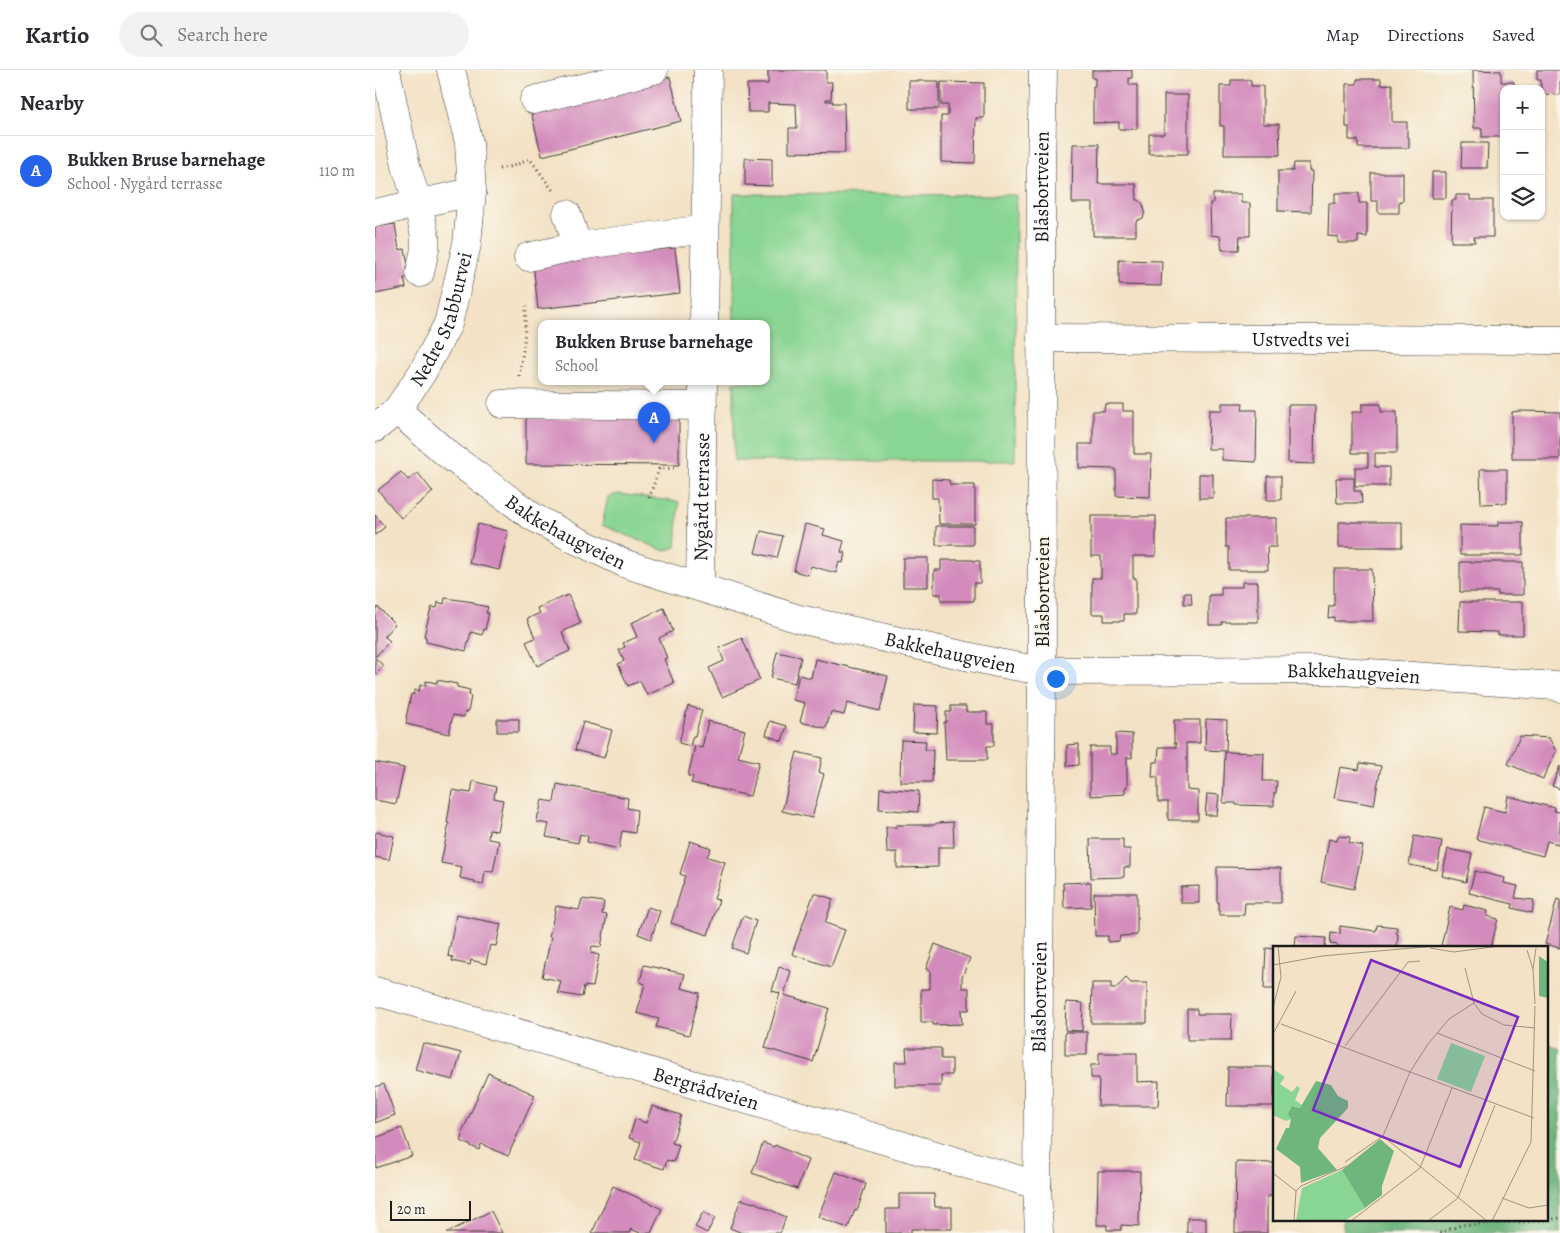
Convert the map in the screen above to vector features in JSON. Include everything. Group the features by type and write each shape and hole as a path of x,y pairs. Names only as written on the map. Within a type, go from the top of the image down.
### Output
{"street":[{"name":"Nedre Stabburvei","path":"386,70 406,166 418,204 425,236 421,273"},
{"name":"Nedre Stabburvei","path":"375,428 397,410 422,373 449,324 467,244 472,192 469,143 451,70"},
{"path":"534,100 654,70"},
{"path":"704,320 708,70"},
{"name":"Blåsbortveien","path":"1039,1233 1037,1185 1042,670 1041,338 1043,70"},
{"path":"375,213 472,192"},
{"path":"567,214 578,246"},
{"path":"527,258 578,246 705,229"},
{"name":"Ustvedts vei","path":"1041,338 1560,340"},
{"name":"Nygård terrasse","path":"510,404 703,394 701,587"},
{"name":"Bakkehaugveien","path":"397,410 446,453 533,517 574,539 626,564 799,619 989,661 1042,670 1327,670 1559,683"},
{"name":"Bergrådveien","path":"375,991 1037,1185"}],"path":[{"path":"497,169 522,163 530,159 544,176 567,214"},
{"path":"510,404 519,377 524,345 526,306"},
{"path":"649,498 659,469"},
{"path":"1547,1220 1560,1218"},
{"path":"1440,1233 1461,1225 1546,1220"}],"green space":[{"path":"734,194 1016,195 1015,461 734,461 734,385 770,385 770,320 734,320"},
{"path":"619,494 679,502 676,547 665,551 602,525 608,497"},
{"path":"1547,1042 1560,1049 1560,1233 1344,1233 1342,1220 1547,1220"}],"building":[{"path":"768,70 826,70 826,82 832,82 831,99 826,99 826,101 844,103 845,153 789,152 789,128 797,128 796,104 768,103 768,112 748,112 747,84 768,84"},
{"path":"1092,70 1132,70 1132,78 1129,78 1129,85 1137,85 1137,129 1119,129 1119,122 1093,123 1093,86 1095,86 1095,78 1092,78"},
{"path":"1473,70 1501,71 1501,82 1514,82 1514,85 1500,85 1500,137 1482,137 1482,128 1474,128"},
{"path":"1537,70 1560,70 1560,95 1545,94 1545,85 1541,85 1541,80 1537,80"},
{"path":"670,77 681,121 542,156 531,112"},
{"path":"1357,79 1381,79 1381,85 1392,84 1392,122 1407,122 1409,148 1358,148 1358,140 1349,140 1349,127 1346,127 1346,84 1357,84"},
{"path":"1231,80 1251,80 1251,86 1263,86 1263,124 1279,124 1280,155 1224,155 1224,126 1220,126 1220,86 1231,86"},
{"path":"909,81 939,81 939,109 909,109"},
{"path":"941,82 984,83 984,118 976,118 975,163 941,162 941,116 948,116 948,105 941,105"},
{"path":"1164,95 1188,95 1188,154 1149,154 1149,134 1164,134"},
{"path":"1462,143 1488,143 1487,168 1461,168"},
{"path":"1073,144 1099,144 1098,184 1136,184 1137,200 1143,204 1145,212 1143,218 1136,221 1136,236 1093,236 1093,203 1072,203"},
{"path":"745,158 772,159 772,186 745,185"},
{"path":"1294,163 1309,163 1309,171 1312,171 1311,212 1278,211 1278,171 1293,171"},
{"path":"1432,172 1446,172 1446,198 1432,198"},
{"path":"1371,173 1403,173 1403,201 1399,201 1399,213 1378,213 1378,201 1371,201"},
{"path":"1335,193 1359,193 1359,203 1367,203 1367,237 1358,236 1358,243 1338,243 1338,237 1328,236 1329,203 1335,203"},
{"path":"1213,194 1241,194 1241,203 1250,203 1250,236 1240,236 1239,250 1222,250 1220,236 1211,235 1210,203 1213,203"},
{"path":"1456,195 1470,195 1470,200 1493,200 1493,237 1474,237 1475,242 1451,242 1452,200 1456,200"},
{"path":"395,224 399,250 405,249 410,277 404,278 406,288 375,294 375,227"},
{"path":"675,248 680,293 538,309 533,263"},
{"path":"1119,260 1162,261 1161,286 1119,285"},
{"path":"1222,403 1243,403 1242,410 1257,410 1256,462 1222,460 1222,449 1208,449 1209,410 1222,410"},
{"path":"1105,404 1123,404 1123,411 1134,411 1134,454 1151,454 1150,497 1116,496 1116,469 1079,468 1079,444 1093,444 1093,411 1104,411"},
{"path":"1362,404 1381,404 1381,412 1397,412 1397,453 1375,453 1375,467 1389,467 1389,486 1355,486 1355,467 1368,467 1368,453 1352,453 1352,412 1362,412"},
{"path":"1288,405 1315,405 1314,464 1288,463"},
{"path":"1512,412 1560,412 1560,459 1512,459"},
{"path":"526,418 679,419 679,465 526,464"},
{"path":"1480,469 1507,469 1507,503 1481,504"},
{"path":"401,472 408,480 418,473 433,492 401,518 378,490"},
{"path":"1199,474 1213,474 1213,498 1199,498"},
{"path":"1267,476 1281,476 1281,500 1267,500"},
{"path":"1336,478 1354,478 1354,491 1361,491 1362,503 1337,503"},
{"path":"932,479 949,480 950,485 975,485 975,524 939,524 938,498 932,498"},
{"path":"375,515 385,527 375,535"},
{"path":"1091,516 1156,516 1156,556 1133,556 1133,578 1136,578 1136,614 1124,614 1124,621 1104,621 1104,614 1092,614 1092,578 1101,578 1101,556 1091,556"},
{"path":"1226,518 1276,518 1276,547 1267,547 1268,570 1229,570 1229,547 1226,547"},
{"path":"1339,522 1402,522 1402,547 1339,547"},
{"path":"1498,522 1523,522 1523,555 1460,555 1460,525 1498,526"},
{"path":"478,524 508,531 499,570 469,563"},
{"path":"805,524 825,529 823,535 844,541 841,552 845,553 843,563 839,562 836,573 811,566 808,575 794,571"},
{"path":"936,526 973,526 973,545 936,545"},
{"path":"761,531 783,536 777,558 755,553"},
{"path":"903,558 928,558 928,587 903,587"},
{"path":"941,560 980,561 980,583 974,583 974,601 941,601 941,594 934,594 934,570 941,570"},
{"path":"1460,562 1523,562 1523,595 1498,595 1498,592 1460,592"},
{"path":"1334,569 1372,569 1373,621 1334,621 1334,617 1328,618 1329,606 1334,606"},
{"path":"1242,582 1258,582 1258,622 1222,622 1222,625 1209,625 1209,595 1221,595 1221,587 1242,587"},
{"path":"1184,593 1191,593 1192,604 1184,604"},
{"path":"568,595 581,623 562,632 570,651 537,666 526,642 535,638 527,619 540,613 537,608"},
{"path":"445,598 474,602 474,604 488,607 486,613 489,613 485,630 482,635 471,632 466,651 426,642 426,637 424,636 432,607 437,608 438,602 444,604"},
{"path":"1460,602 1523,602 1523,635 1498,635 1498,632 1459,631"},
{"path":"378,607 395,624 384,636 390,641 375,657 375,611"},
{"path":"664,608 673,631 659,638 667,658 664,659 674,683 647,695 640,681 628,686 618,664 624,661 619,650 625,647 623,643 637,637 631,623"},
{"path":"742,638 760,680 722,697 709,668 724,661 719,648"},
{"path":"777,652 801,657 795,683 771,678"},
{"path":"375,658 384,666 375,675"},
{"path":"815,659 888,676 880,711 847,703 844,715 831,712 826,728 800,722 805,703 793,700 799,675 811,678"},
{"path":"437,680 457,684 457,687 470,690 469,695 471,696 468,712 465,712 464,717 453,715 449,734 406,724 411,694 413,695 415,690 419,691 420,685 425,686 426,681 437,683"},
{"path":"914,705 938,706 937,733 913,732"},
{"path":"688,706 702,710 695,736 693,736 690,746 679,743"},
{"path":"951,706 966,706 966,712 987,712 987,724 994,724 994,746 987,746 987,760 946,760 944,722 946,722 946,712 951,712"},
{"path":"497,719 519,719 519,732 497,732"},
{"path":"1206,719 1227,720 1226,751 1205,750"},
{"path":"1174,720 1200,720 1200,743 1186,743 1187,790 1198,791 1198,820 1168,820 1168,802 1158,802 1158,777 1152,777 1153,762 1158,762 1159,747 1176,747 1176,743 1174,743"},
{"path":"708,721 745,730 738,757 759,762 750,796 691,783 693,777 688,776 695,746 702,748"},
{"path":"770,721 787,726 782,741 766,735"},
{"path":"583,722 612,730 604,758 575,750"},
{"path":"1116,733 1132,734 1132,758 1127,757 1127,787 1125,787 1125,794 1090,796 1090,747 1110,747 1110,754 1116,754"},
{"path":"1520,736 1549,738 1556,751 1543,779 1508,764"},
{"path":"901,740 926,741 925,750 933,750 932,782 900,782"},
{"path":"1079,744 1079,765 1067,766 1067,745"},
{"path":"797,752 822,758 819,772 824,774 812,818 782,811"},
{"path":"1225,752 1264,753 1263,781 1277,781 1276,793 1274,793 1274,806 1223,803"},
{"path":"375,762 404,768 396,804 375,800"},
{"path":"1360,763 1381,766 1374,805 1334,798 1340,767 1359,770"},
{"path":"1560,766 1560,789 1552,786"},
{"path":"473,781 496,787 494,798 503,800 497,831 489,830 488,839 499,841 493,872 485,871 483,885 460,878 462,867 441,863 449,823 447,823 452,790 471,793"},
{"path":"557,784 628,798 627,808 637,810 635,833 622,831 619,849 587,842 588,836 580,834 578,843 546,837 549,824 537,822 538,814 542,800 554,802"},
{"path":"880,788 919,791 918,812 879,809"},
{"path":"1207,794 1219,795 1217,815 1205,815"},
{"path":"1508,796 1555,808 1554,811 1560,812 1558,844 1547,841 1543,856 1476,839 1484,807 1505,812"},
{"path":"953,822 954,847 938,847 938,867 897,868 897,852 887,853 886,827 897,827 896,825 934,825 937,823"},
{"path":"377,832 394,836 389,860 375,857 375,834"},
{"path":"1338,836 1350,837 1349,843 1363,846 1354,889 1321,882 1329,839 1337,841"},
{"path":"1414,836 1442,841 1437,870 1409,865"},
{"path":"1090,839 1123,839 1123,849 1130,849 1130,867 1124,867 1124,877 1091,878"},
{"path":"690,841 711,848 707,857 725,862 714,899 719,900 708,935 671,923 684,881 685,876 680,874"},
{"path":"1448,849 1472,854 1466,882 1442,876"},
{"path":"1217,867 1281,868 1281,903 1245,903 1244,915 1219,915"},
{"path":"1475,871 1505,878 1504,883 1518,886 1515,898 1534,900 1532,913 1512,908 1513,904 1469,893"},
{"path":"1091,882 1091,907 1064,908 1063,883"},
{"path":"1199,886 1199,903 1181,903 1181,887"},
{"path":"814,893 833,899 825,923 845,930 831,967 792,954"},
{"path":"1094,893 1137,893 1137,935 1120,936 1119,941 1108,942 1108,936 1095,936"},
{"path":"582,899 604,902 602,914 607,915 601,947 592,946 591,953 599,955 593,987 584,986 582,997 558,993 561,981 542,977 556,906 579,910"},
{"path":"1557,899 1560,900 1560,948 1545,944"},
{"path":"1464,905 1488,911 1487,916 1498,919 1491,946 1441,946 1450,907 1463,910"},
{"path":"648,907 660,911 651,939 638,934"},
{"path":"456,915 501,924 496,946 490,945 486,964 471,960 470,965 452,961 453,957 448,956"},
{"path":"743,916 756,921 746,953 732,948"},
{"path":"1377,925 1397,927 1397,946 1338,946 1330,944 1331,933 1340,934 1340,926 1376,931"},
{"path":"1296,936 1326,938 1325,946 1295,946"},
{"path":"935,944 970,958 962,977 962,988 969,988 969,1010 961,1010 962,1024 933,1025 933,1022 921,1022 921,989 930,989 930,971 926,969"},
{"path":"1266,948 1273,949 1273,989 1264,989"},
{"path":"644,965 685,974 681,988 700,993 689,1035 656,1027 659,1019 637,1013 645,984 640,982"},
{"path":"779,967 791,971 784,995 829,1008 813,1062 765,1048 780,993 772,991"},
{"path":"1126,978 1131,983 1147,983 1147,1023 1091,1023 1092,983 1111,983 1111,989 1115,989"},
{"path":"1066,1002 1083,1003 1082,1031 1065,1030"},
{"path":"1187,1009 1197,1009 1197,1014 1232,1014 1231,1040 1187,1040"},
{"path":"1065,1032 1087,1032 1087,1055 1065,1055"},
{"path":"423,1043 461,1053 453,1080 415,1070"},
{"path":"906,1048 941,1048 941,1059 952,1059 952,1075 941,1075 941,1086 895,1086 895,1062 907,1062"},
{"path":"1099,1053 1137,1053 1137,1082 1159,1081 1158,1106 1098,1106 1099,1078 1091,1078 1091,1065 1099,1065"},
{"path":"1228,1067 1273,1067 1273,1106 1227,1106"},
{"path":"488,1073 535,1095 508,1156 481,1144 479,1150 461,1141 463,1136 461,1135"},
{"path":"384,1084 395,1115 375,1123 375,1087"},
{"path":"652,1106 681,1115 672,1143 679,1145 674,1162 667,1160 664,1169 635,1160 641,1142 629,1138 635,1119 646,1123"},
{"path":"402,1128 412,1156 376,1168 375,1138"},
{"path":"763,1143 774,1147 775,1145 808,1160 797,1189 752,1173"},
{"path":"1236,1162 1273,1163 1273,1196 1267,1196 1267,1233 1235,1233"},
{"path":"1098,1171 1140,1171 1139,1226 1121,1225 1121,1230 1107,1230 1107,1225 1097,1225"},
{"path":"836,1172 866,1184 857,1211 855,1210 848,1228 818,1217"},
{"path":"613,1186 662,1209 651,1233 640,1233 631,1229 629,1233 592,1233"},
{"path":"899,1194 934,1194 935,1207 952,1207 952,1229 911,1229 911,1233 886,1233 886,1209 899,1209"},
{"path":"741,1199 754,1202 786,1217 780,1233 742,1233 730,1228"},
{"path":"491,1211 502,1233 446,1233"},
{"path":"703,1212 715,1218 707,1233 695,1227"},
{"path":"1187,1218 1206,1218 1206,1233 1187,1233"}],"place":[{"name":"Bukken Bruse barnehage","path":"654,443"}]}
